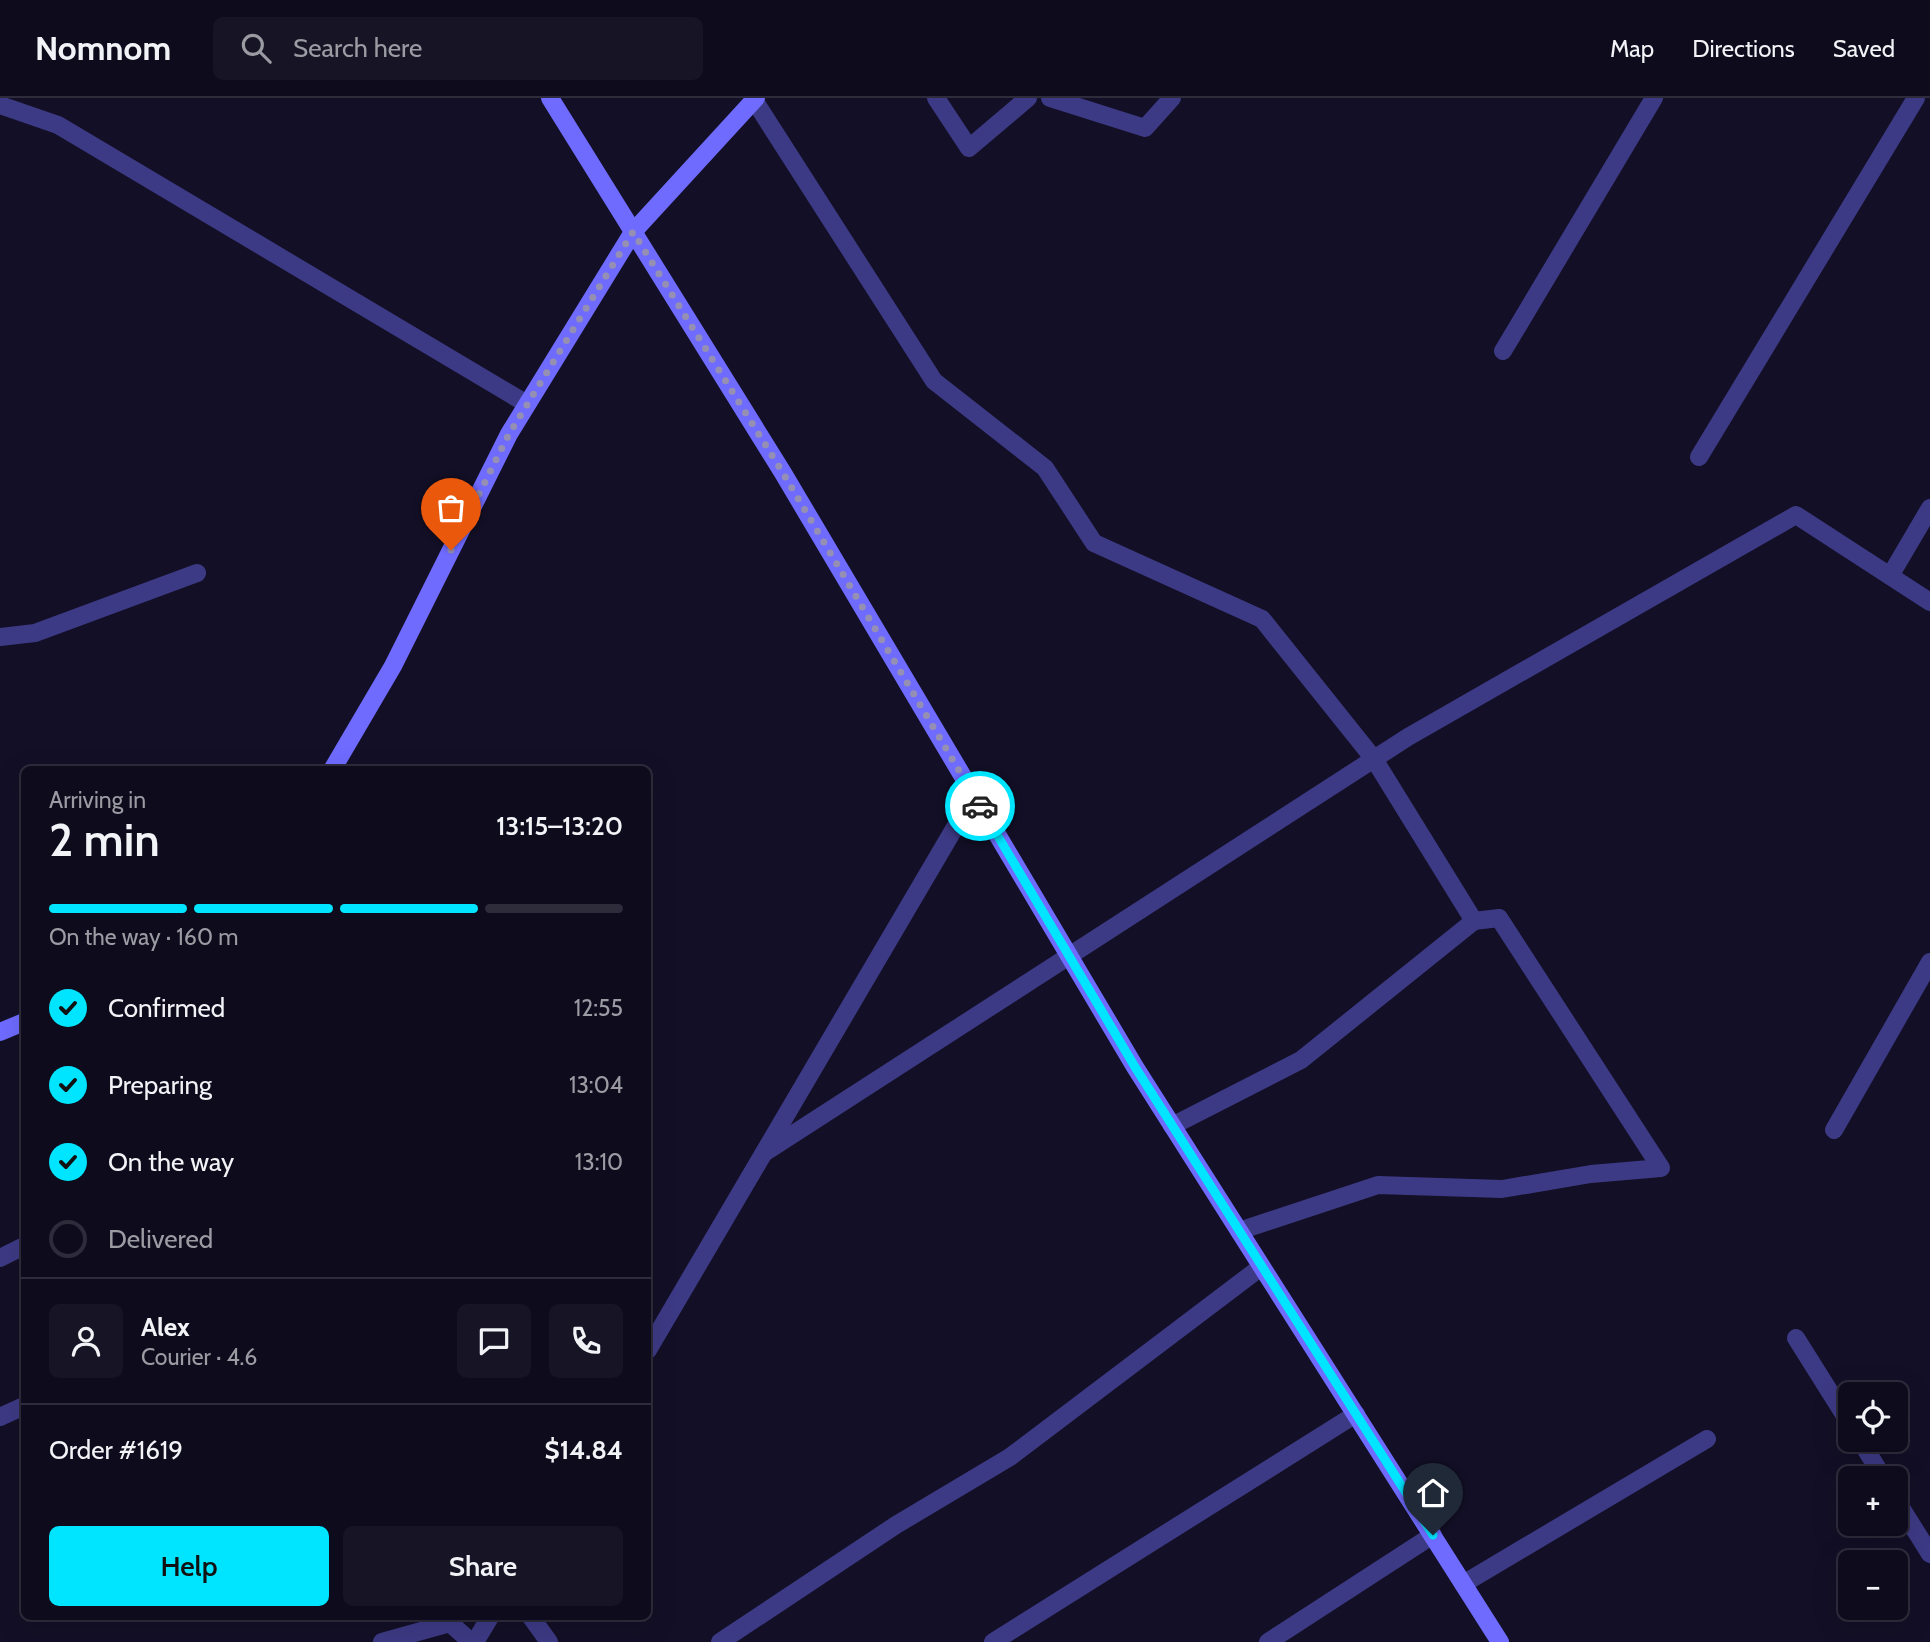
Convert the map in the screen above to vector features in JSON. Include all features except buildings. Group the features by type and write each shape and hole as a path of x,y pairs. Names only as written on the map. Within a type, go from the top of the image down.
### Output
{"street":[{"path":"550,98 783,473 1135,1067 1500,1642"},
{"path":"936,98 969,148 1028,98"},
{"path":"1051,98 1145,128 1172,98"},
{"path":"1503,351 1654,98"},
{"path":"1699,457 1916,98"},
{"path":"334,766 393,666 509,434 633,232 755,99 934,381 1045,468 1094,543 1262,619 1374,759 1474,921"},
{"path":"0,105 58,125 527,404"},
{"path":"1890,576 1930,508"},
{"path":"764,1153 1408,737 1796,515 1930,602"},
{"path":"0,637 35,633 197,573"},
{"path":"651,1345 974,795"},
{"path":"1172,1126 1301,1060 1474,921 1499,918 1661,1168 1591,1174 1502,1189 1378,1185 1239,1231"},
{"path":"1834,1130 1930,962"},
{"path":"0,1032 21,1023"},
{"path":"0,1258 21,1248"},
{"path":"720,1642 896,1525 1010,1457 1261,1266"},
{"path":"1797,1338 1838,1405"},
{"path":"0,1417 21,1407"},
{"path":"993,1642 1356,1415"},
{"path":"1464,1584 1707,1439"},
{"path":"1908,1519 1930,1554"},
{"path":"1268,1642 1433,1535"},
{"path":"382,1642 450,1623 473,1642 488,1620"},
{"path":"533,1620 549,1642"}],"way so far":[{"path":"451,550 509,434 633,232 783,473 980,806"}],"route":[{"path":"980,806 1135,1067 1433,1535"}]}
